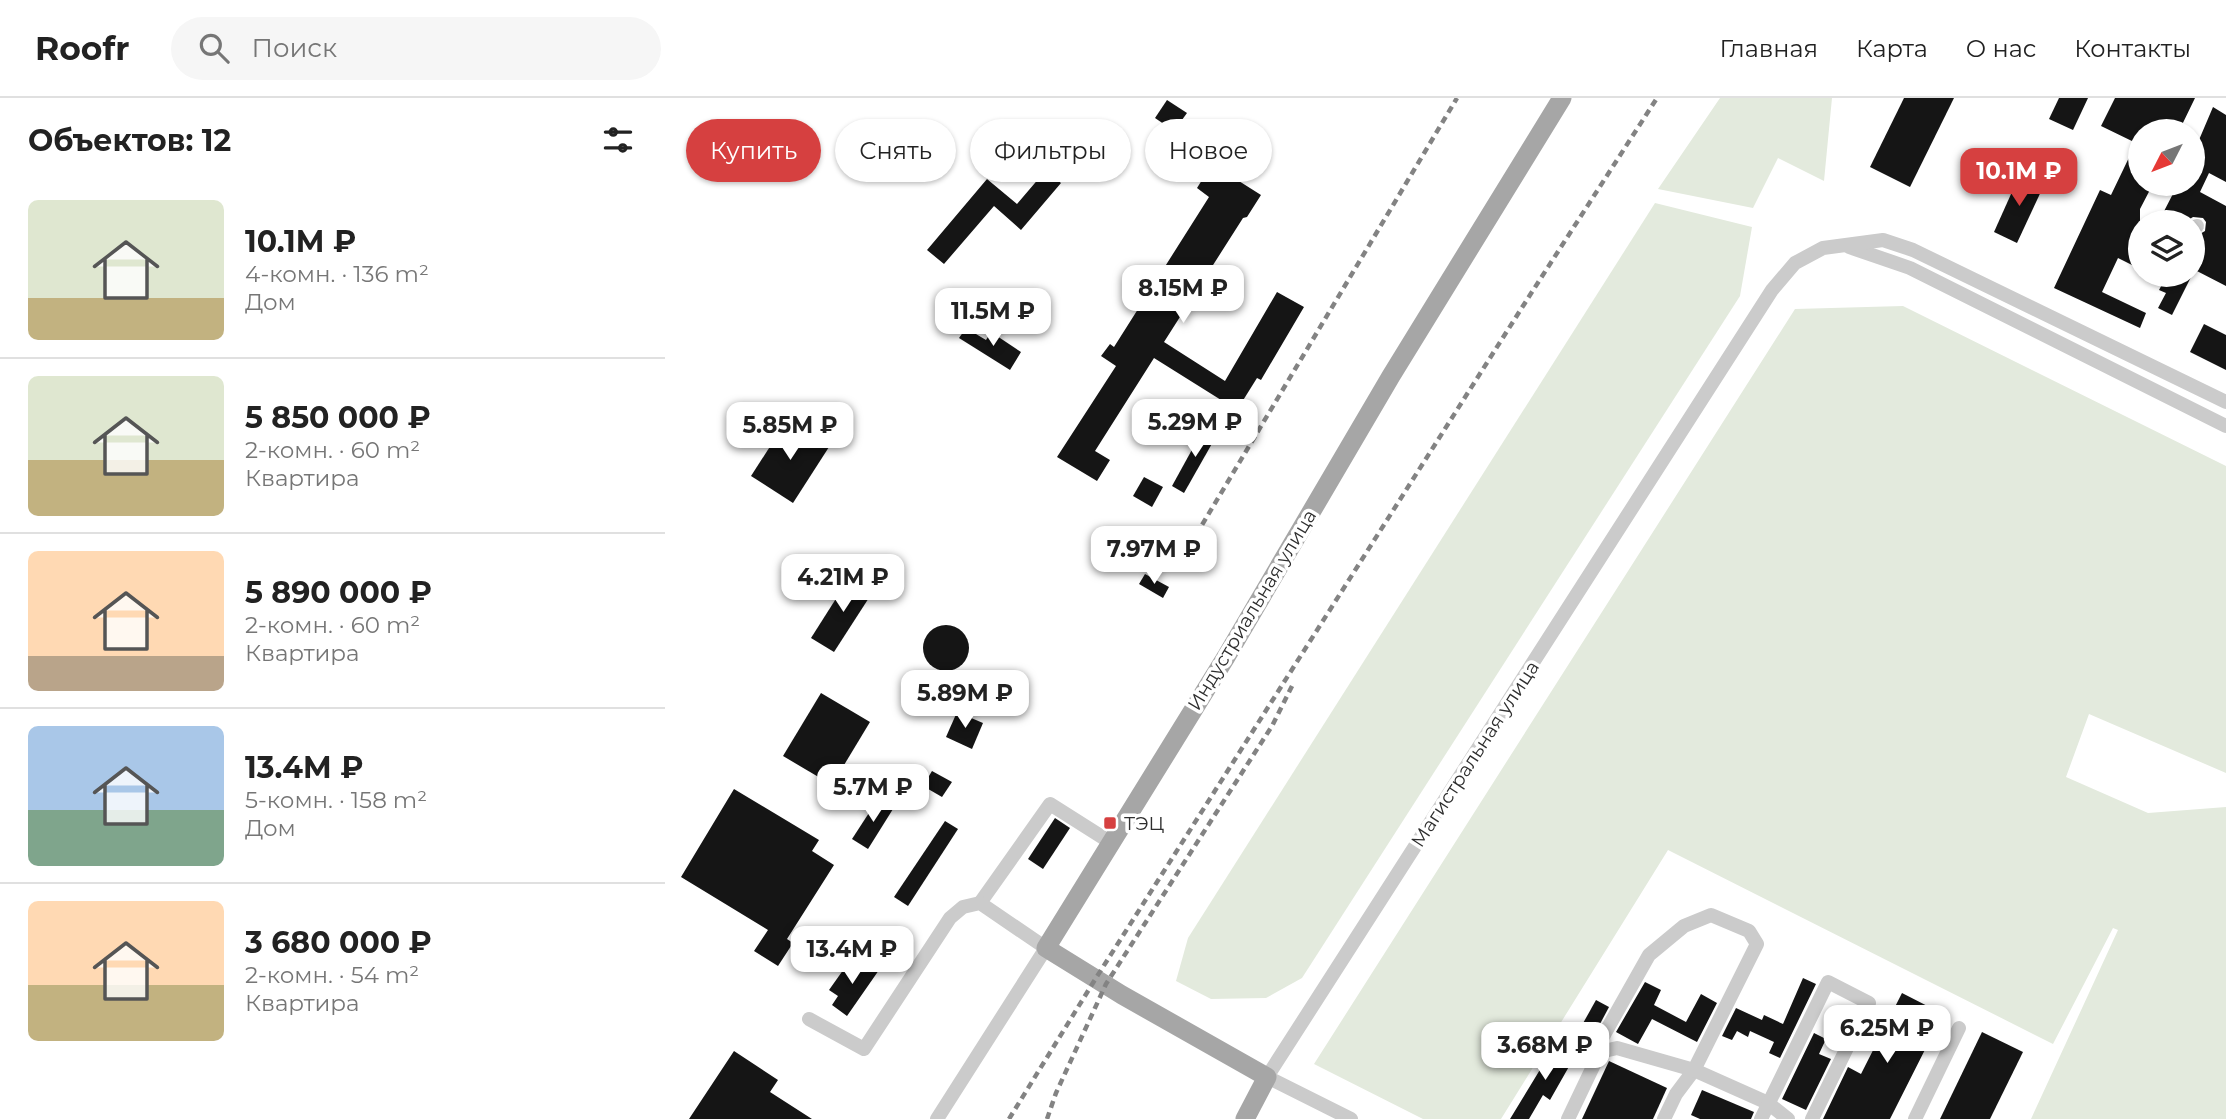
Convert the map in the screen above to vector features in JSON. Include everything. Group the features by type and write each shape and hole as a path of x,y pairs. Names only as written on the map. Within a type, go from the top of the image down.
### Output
{"main road":[{"name":"Индустриальная улица","path":"1046,948 1226,657 1391,376 1562,98"},
{"path":"1046,948 1268,1077 1245,1119"}],"street":[{"name":"Магистральная улица","path":"1268,1077 1772,290 1795,263 1823,248 1883,240 1913,250 2226,402"},
{"path":"1845,245 1910,268 2226,426"},
{"path":"980,903 1050,804 1110,842"},
{"path":"809,1019 864,1049 950,918 963,906 980,903 1046,948"},
{"path":"1568,1119 1600,1052 1601,1040 1649,955 1684,926 1711,915 1749,931 1757,944 1694,1070 1676,1094 1664,1119"},
{"name":"Индустриальная улица","path":"937,1119 1046,948"},
{"path":"1761,1119 1828,982 1869,1003 1812,1119"},
{"path":"1916,1119 1959,1028"},
{"path":"1600,1052 1616,1048 1694,1070 1769,1103 1788,1119"},
{"path":"1268,1077 1351,1119"}],"shaded area":[{"path":"1720,98 1832,98 1824,181 1778,158 1753,208 1658,189"},
{"path":"1655,203 1752,227 1740,296 1302,978 1266,998 1211,999 1176,981 1188,938"},
{"path":"1903,306 2226,466 2226,773 2089,714 2066,777 2148,813 2226,807 2226,1119 2031,1119 2118,930 2113,928 2053,1044 1668,850 1501,1119 1423,1119 1314,1064 1795,309"}],"building":[{"path":"1904,98 1954,98 1910,187 1870,167"},
{"path":"2059,98 2088,98 2073,130 2049,119"},
{"path":"2115,98 2195,98 2185,119 2128,119 2128,139 2101,126"},
{"path":"1167,100 1187,113 1183,119 1155,118"},
{"path":"2213,107 2226,115 2226,182 2209,173 2205,181 2205,126"},
{"path":"2128,160 2128,196 2147,196 2140,210 2128,210 2128,263 2118,258 2102,292 2146,313 2140,328 2054,288 2100,190 2111,195"},
{"path":"2020,174 2044,185 2017,243 1994,232"},
{"path":"984,182 991,182 1017,204 1036,182 1061,183 1021,230 994,206 944,264 927,250"},
{"path":"1201,182 1240,182 1261,195 1247,217 1243,218 1164,342 1225,381 1277,292 1304,307 1261,380 1257,378 1237,410 1154,358 1095,451 1110,460 1097,481 1057,457 1116,366 1101,356 1110,344 1114,347 1209,197 1197,188"},
{"path":"2205,195 2226,206 2226,286 2205,275 2205,210 2165,210 2172,196"},
{"path":"2161,287 2186,287 2172,315 2158,308 2166,293 2159,290"},
{"path":"2204,324 2226,335 2226,370 2190,352"},
{"path":"966,328 986,340 991,332 1021,352 1010,370 959,338"},
{"path":"787,420 829,447 793,503 751,476"},
{"path":"1205,426 1218,433 1184,493 1172,486"},
{"path":"1144,477 1163,487 1152,507 1133,496"},
{"path":"1145,574 1169,587 1163,598 1139,584"},
{"path":"851,575 874,590 834,652 811,638"},
{"path":"946,625 962,632 969,648 962,664 946,671 930,664 923,648 930,632"},
{"path":"821,693 870,722 832,785 783,756"},
{"path":"957,712 983,723 972,749 946,737"},
{"path":"932,771 952,782 942,797 923,786"},
{"path":"734,789 819,840 812,851 834,865 787,939 793,943 778,966 754,951 768,930 681,877"},
{"path":"878,799 893,809 868,849 852,839"},
{"path":"1055,818 1070,828 1043,869 1028,859"},
{"path":"945,821 958,829 908,906 894,897"},
{"path":"866,960 879,970 847,1016 832,1005 838,996 829,990 846,966 856,973"},
{"path":"1803,978 1816,984 1780,1058 1769,1053 1774,1042 1750,1031 1748,1037 1737,1031 1732,1040 1722,1036 1736,1008 1762,1020 1764,1015 1783,1024"},
{"path":"1645,982 1661,990 1654,1005 1686,1022 1701,994 1717,1003 1697,1042 1652,1019 1638,1044 1616,1032"},
{"path":"1902,993 1943,1014 1890,1119 1823,1119 1848,1067 1861,1074"},
{"path":"1596,1000 1609,1007 1591,1041 1577,1034"},
{"path":"1982,1032 2023,1052 1990,1119 1940,1119"},
{"path":"1814,1033 1826,1039 1819,1054 1831,1059 1806,1110 1782,1099"},
{"path":"1555,1045 1575,1056 1550,1100 1543,1095 1529,1119 1510,1119"},
{"path":"734,1051 778,1080 770,1092 812,1119 689,1119"},
{"path":"1609,1061 1667,1088 1653,1119 1582,1119"},
{"path":"1702,1090 1754,1112 1751,1119 1700,1119 1691,1115"}],"railway":[{"path":"1196,535 1457,98"},
{"path":"1009,1119 1096,978 1657,98"},
{"path":"1047,1119 1056,1093 1106,984 1272,726 1294,682"}],"place":[{"name":"ТЭЦ","path":"1110,823"}]}
